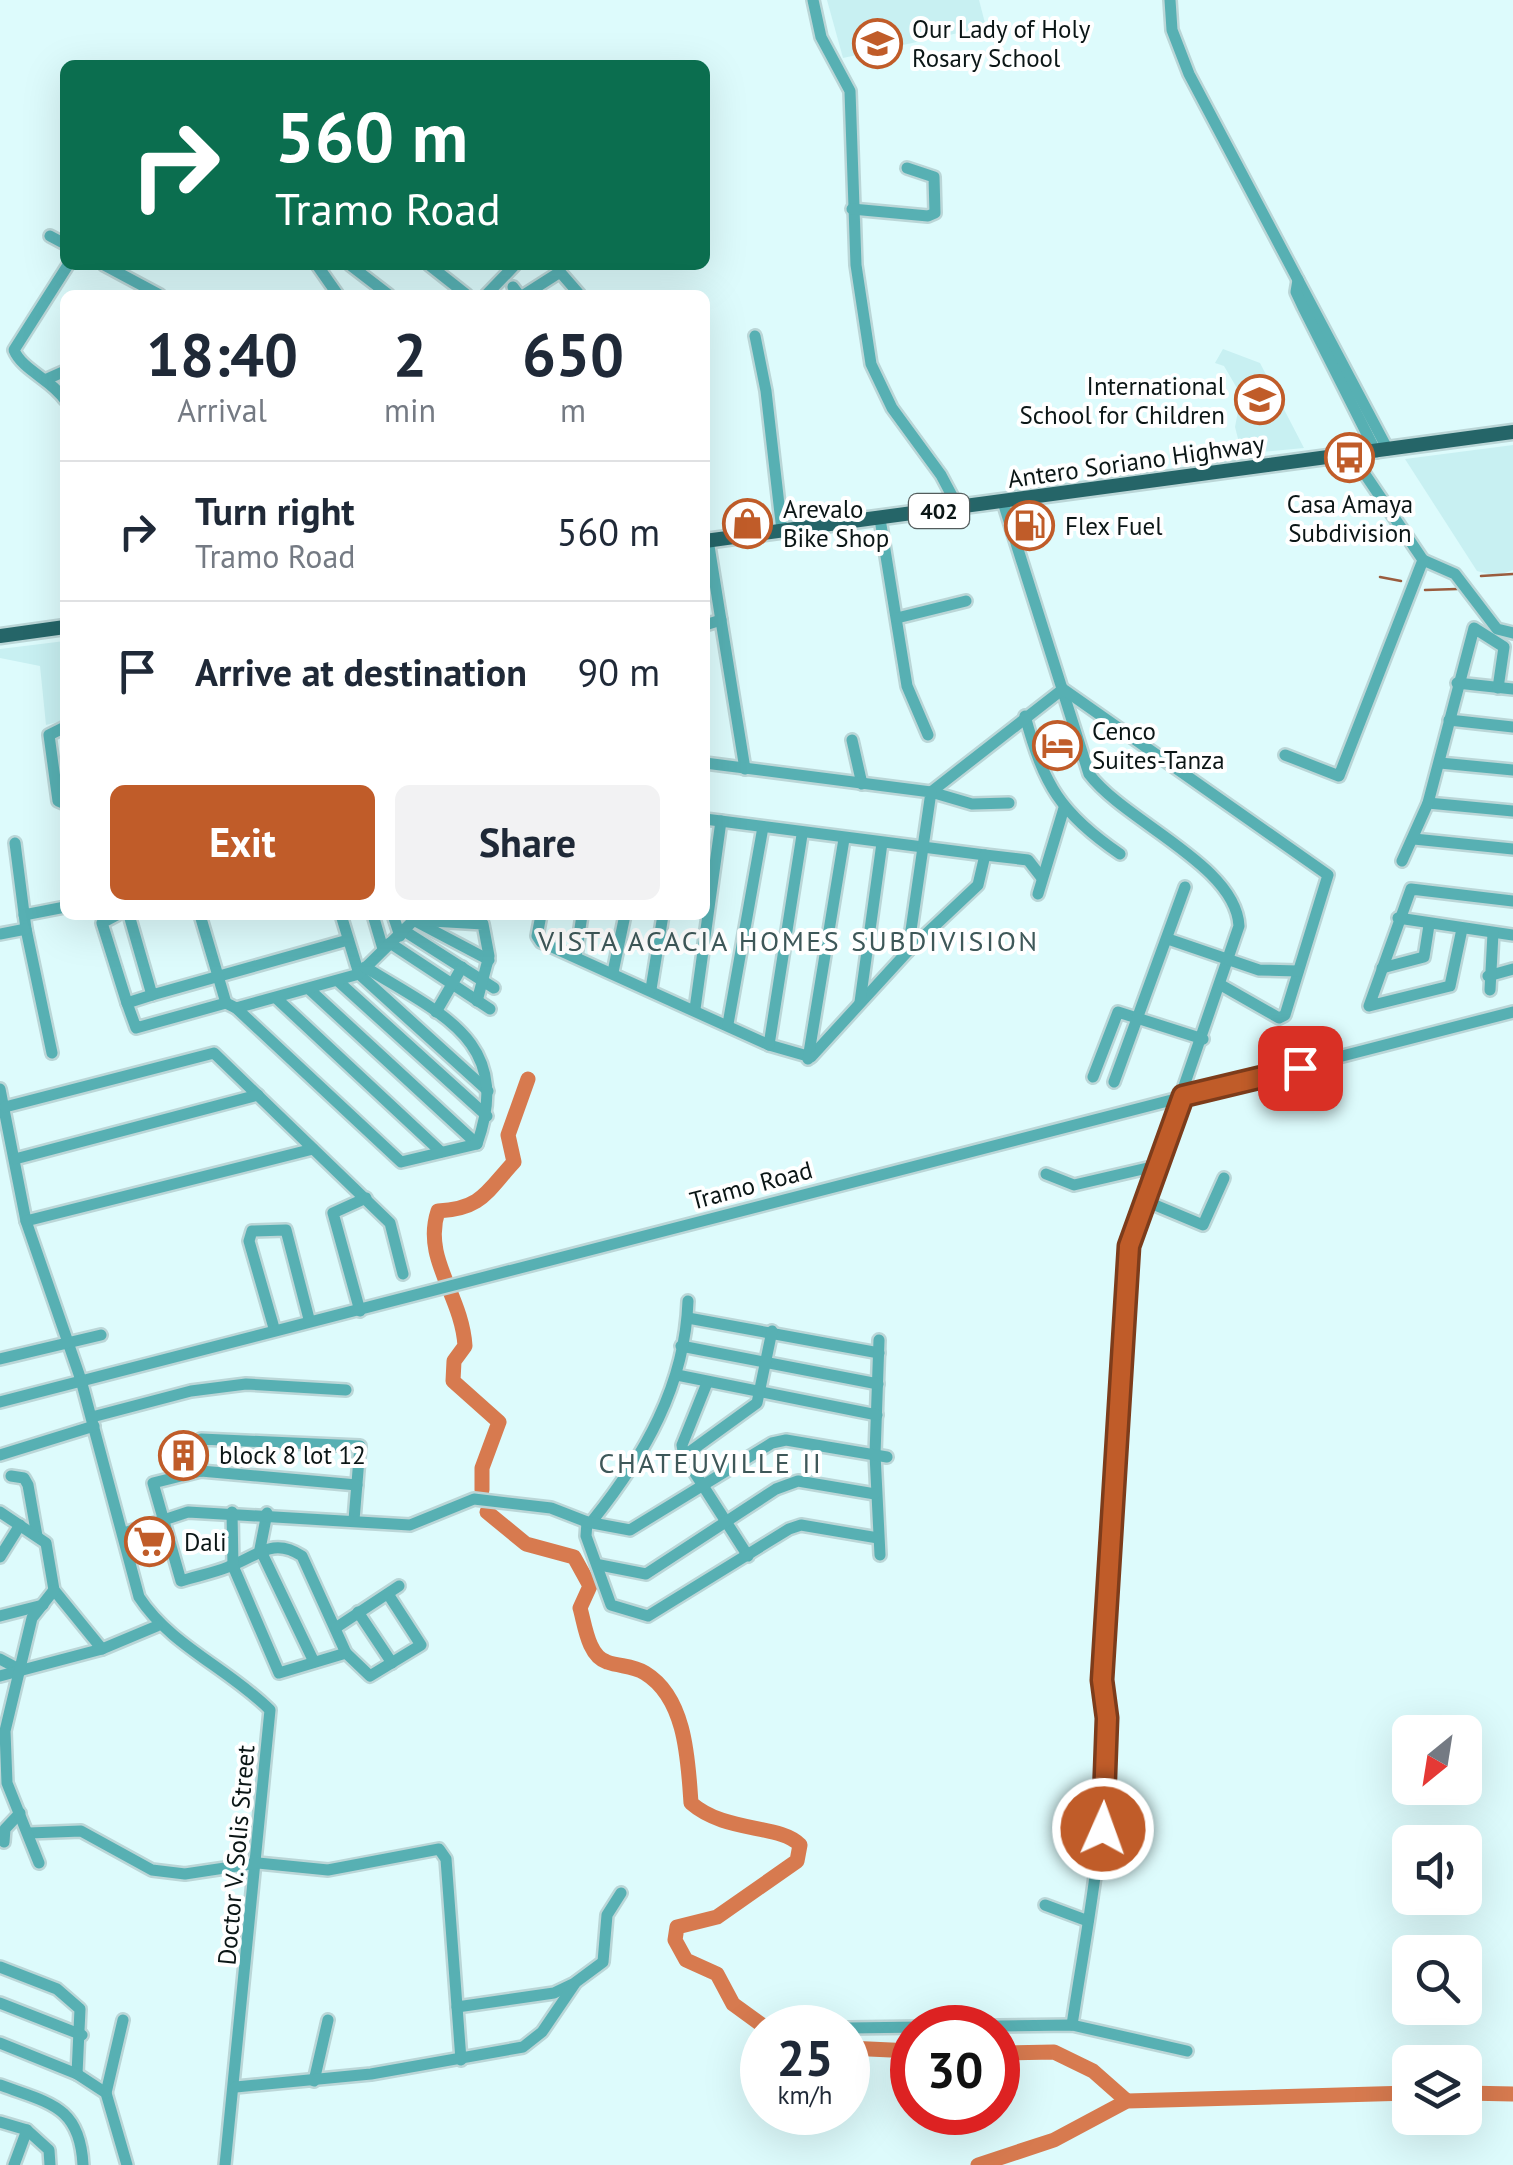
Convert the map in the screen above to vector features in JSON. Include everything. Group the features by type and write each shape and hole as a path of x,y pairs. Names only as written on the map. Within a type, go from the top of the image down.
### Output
{"main road":[{"name":"Antero Soriano Highway","path":"710,540 1513,432"},
{"path":"0,636 60,627"}],"street":[{"path":"813,0 822,38 850,91 852,209 871,364 892,408 960,508"},
{"path":"1170,0 1172,30 1189,74 1298,280 1296,292 1303,308 1382,451"},
{"path":"852,209 928,216 935,212 934,177 907,168"},
{"path":"50,236 60,241"},
{"path":"60,394 47,379 18,358 14,350 65,270"},
{"path":"113,270 151,290"},
{"path":"356,270 382,290"},
{"path":"435,270 461,290"},
{"path":"491,290 509,270"},
{"path":"522,290 560,272 576,290"},
{"path":"754,336 766,391 782,531"},
{"path":"47,379 60,373"},
{"path":"1352,455 1423,560 1456,574 1496,629 1513,633"},
{"path":"1003,502 1081,752 1102,791 1198,863 1232,899 1240,926 1204,1039 1143,1200 1126,1265 1102,1680 1107,1718 1103,1829 1072,2025"},
{"path":"880,519 911,699 928,735"},
{"path":"1285,755 1339,776 1423,560"},
{"path":"710,562 746,769"},
{"path":"896,618 966,601"},
{"path":"710,623 721,620"},
{"path":"1402,861 1428,803 1474,628 1504,647 1498,688"},
{"path":"1457,683 1513,689"},
{"path":"908,951 931,792 1063,688"},
{"path":"1063,688 1328,875 1285,1015 1280,1018 1221,985"},
{"path":"1026,716 1043,776 1064,808 1088,832 1120,854"},
{"path":"1449,720 1513,727"},
{"path":"60,729 48,735 59,766 60,802"},
{"path":"852,740 862,784"},
{"path":"1440,763 1513,770"},
{"path":"710,764 931,792 972,804 1009,804"},
{"path":"1428,803 1513,811"},
{"path":"1038,894 1064,808"},
{"path":"710,820 802,835 1028,860 1042,878"},
{"path":"710,904 722,821"},
{"path":"728,1024 764,827"},
{"path":"769,1046 802,835"},
{"path":"808,1059 844,839"},
{"path":"1414,839 1513,849"},
{"path":"14,843 26,930 52,1053"},
{"path":"860,1003 882,843"},
{"path":"808,1059 908,951 973,891 982,879 985,855"},
{"path":"1114,1082 1185,887"},
{"path":"1364,1020 1411,888 1513,902"},
{"path":"24,915 60,908"},
{"path":"1398,918 1513,936"},
{"path":"103,920 133,1025 139,1029 339,982 362,971 411,920"},
{"path":"130,920 152,995"},
{"path":"201,920 231,1006 401,1162 478,1144"},
{"path":"342,920 362,971 490,1093"},
{"path":"377,920 395,940 490,1009"},
{"path":"393,920 395,940"},
{"path":"417,920 488,960"},
{"path":"436,920 483,924 488,984 477,1001"},
{"path":"540,920 538,940 695,1008 769,1046 808,1059"},
{"path":"576,956 581,920"},
{"path":"613,972 624,920"},
{"path":"651,989 663,920"},
{"path":"695,1008 708,920"},
{"path":"1382,968 1424,957 1429,925"},
{"path":"1369,1006 1450,986 1462,929"},
{"path":"0,934 26,930"},
{"path":"1490,990 1493,933"},
{"path":"128,1003 348,940"},
{"path":"395,940 462,967 488,984"},
{"path":"1168,940 1294,985"},
{"path":"436,1012 462,967"},
{"path":"1488,976 1513,969"},
{"path":"1259,970 1298,971"},
{"path":"362,971 436,1012 471,1038 490,1093 478,1144"},
{"path":"339,982 487,1116"},
{"path":"309,989 478,1144"},
{"path":"276,998 440,1152"},
{"name":"Tramo Road","path":"0,1402 274,1328 360,1311 1513,1012"},
{"path":"1093,1077 1116,1014 1204,1039"},
{"path":"5,1108 208,1052 390,1223 403,1274"},
{"name":"Doctor V. Solis Street","path":"0,1089 26,1221 81,1380 139,1596 158,1626 245,1685 270,1710 226,2165"},
{"path":"15,1158 258,1095"},
{"path":"26,1221 313,1149"},
{"path":"1046,1174 1074,1185 1156,1166"},
{"path":"1143,1200 1203,1225 1224,1178"},
{"path":"360,1311 334,1214 366,1198"},
{"path":"274,1328 248,1241 252,1231 286,1230 309,1320"},
{"path":"688,1302 677,1375 638,1462 590,1521 586,1536 600,1564 612,1605 648,1616 801,1525 878,1538"},
{"path":"688,1318 879,1347 877,1415 881,1455 875,1494 880,1555"},
{"path":"684,1456 756,1403 772,1330"},
{"path":"0,1358 101,1335"},
{"path":"681,1346 878,1384"},
{"path":"677,1375 877,1415"},
{"path":"707,1383 682,1445 684,1456 748,1556"},
{"path":"0,1455 190,1391 246,1384 346,1390"},
{"path":"202,1471 201,1438 360,1446 354,1520"},
{"path":"124,1532 188,1512 267,1513 410,1524 474,1499 550,1508 622,1529 638,1528 779,1441 881,1455"},
{"path":"357,1484 202,1471 153,1484 182,1581 232,1566 260,1549 289,1548 302,1556 346,1653 370,1676 420,1646 388,1594"},
{"path":"11,1476 24,1478 28,1485 37,1536"},
{"path":"600,1564 646,1574 776,1488 798,1481 875,1494"},
{"path":"0,1512 46,1544 54,1590 102,1649"},
{"path":"232,1512 232,1566 278,1673 346,1653"},
{"path":"267,1513 260,1549 314,1662"},
{"path":"0,1558 20,1525"},
{"path":"337,1627 399,1586"},
{"path":"39,1863 20,1813 4,1786 2,1731 32,1618 54,1590"},
{"path":"0,1616 44,1606"},
{"path":"358,1612 392,1663"},
{"path":"0,1676 102,1649 158,1626"},
{"path":"0,1659 16,1670"},
{"path":"4,1842 5,1829 20,1813"},
{"path":"28,1833 81,1831 152,1870 185,1874 258,1863 328,1870 439,1849 444,1852 461,2060"},
{"path":"457,2007 554,1993 576,1982 603,1962 607,1916 621,1893"},
{"path":"1045,1905 1088,1920"},
{"path":"0,1968 57,1989 80,2009 82,2035 77,2074"},
{"path":"236,2087 314,2081 461,2060 534,2041 576,1982"},
{"path":"0,2003 82,2035"},
{"path":"123,2020 106,2094 128,2154 127,2165"},
{"path":"314,2081 328,2020"},
{"path":"870,2028 1072,2025 1187,2051"},
{"path":"0,2043 77,2074 106,2094"},
{"path":"0,2085 57,2106 70,2116 78,2132 83,2165"},
{"path":"0,2122 26,2130 49,2150 50,2165"},
{"path":"14,2165 26,2130"}],"shaded area":[{"name":"Our Lady of Holy Rosary School","path":"827,0 979,0 986,27 843,58"},
{"name":"International School for Children","path":"1223,349 1260,363 1304,448 1242,454 1235,427 1241,395 1224,366 1215,363"},
{"path":"1513,445 1513,570 1496,576 1477,571 1405,459"},
{"path":"60,642 60,721 46,725 40,666 0,658 0,649"}],"waterway":[{"path":"1481,576 1513,574"},
{"path":"1380,577 1401,581"},
{"path":"1425,590 1457,589"},
{"path":"482,1490 482,1468 499,1422 453,1381 454,1361 465,1346 439,1261 434,1228 438,1211 474,1202 514,1162 508,1135 528,1079"},
{"path":"487,1512 526,1544 574,1557 590,1586 580,1608 595,1653 607,1662 645,1673 659,1684 677,1714 686,1750 691,1803 720,1819 779,1834 800,1845 797,1861 717,1917 677,1927 675,1940 686,1960 717,1974 733,2004 740,2009"},
{"path":"870,2049 890,2050"},
{"path":"1020,2053 1054,2052 1093,2071 1127,2101"},
{"path":"1482,2093 1513,2094"},
{"path":"978,2165 1054,2140 1127,2101 1392,2094"}],"place":[{"name":"Our Lady of Holy Rosary School","path":"877,43"},
{"name":"International School for Children","path":"1260,400"},
{"name":"Casa Amaya Subdivision","path":"1350,458"},
{"name":"Arevalo Bike Shop","path":"748,523"},
{"name":"Flex Fuel","path":"1030,526"},
{"name":"Cenco Suites-Tanza","path":"1057,745"},
{"name":"block 8 lot 12","path":"184,1455"},
{"name":"Dali","path":"149,1542"}],"district":[{"name":"VISTA ACACIA HOMES SUBDIVISION","path":"789,941"},
{"name":"CHATEUVILLE II","path":"711,1463"}],"route":[{"path":"1103,1829 1107,1718 1102,1680 1126,1265 1132,1230 1183,1096 1300,1068"}]}
